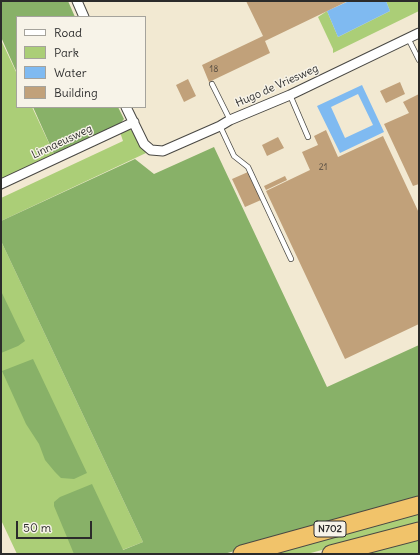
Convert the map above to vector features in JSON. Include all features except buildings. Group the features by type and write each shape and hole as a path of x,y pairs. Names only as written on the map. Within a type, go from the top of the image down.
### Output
{"highway":[{"name":"N702","path":"242,554 419,505"},
{"name":"N702","path":"332,554 419,531"}],"street":[{"path":"77,1 84,16"},
{"name":"Hugo de Vriesweg","path":"134,122 144,144 151,150 163,151 220,126 230,120 290,95 419,33"},
{"path":"127,108 134,122"},
{"name":"Linnaeusweg","path":"1,184 134,122"}],"lane":[{"path":"408,38 419,60"},
{"path":"212,84 230,120"},
{"path":"290,95 308,137"},
{"path":"220,126 234,156 248,167 291,258"}],"green space":[{"path":"1,1 68,1 75,16 16,16 16,71 1,37"},
{"path":"386,1 419,1 419,11 333,53 333,49 318,17 327,11 338,37 390,11"},
{"path":"1,40 16,72 16,108 32,108 54,154 1,179"},
{"path":"33,108 118,108 124,119 119,125 54,154"},
{"path":"129,129 134,132 146,153 1,221 1,198 123,141 120,132"},
{"path":"214,147 327,387 419,345 419,498 224,554 74,554 54,506 54,502 60,497 92,484 123,550 143,542 1,241 1,221 135,159 154,174"},
{"path":"1,241 143,542 112,554 17,554 1,520"},
{"path":"1,291 25,341 18,346 1,353"},
{"path":"33,359 87,473 74,479 61,478 45,460 39,444 26,424 2,371"},
{"path":"419,510 419,524 307,554 259,554"},
{"path":"419,538 419,554 359,554"}],"water":[{"path":"349,1 386,1 390,11 338,37 327,11"},
{"path":"362,85 384,132 340,153 317,106","holes":["358,94 373,125 345,138 331,107"]}]}
